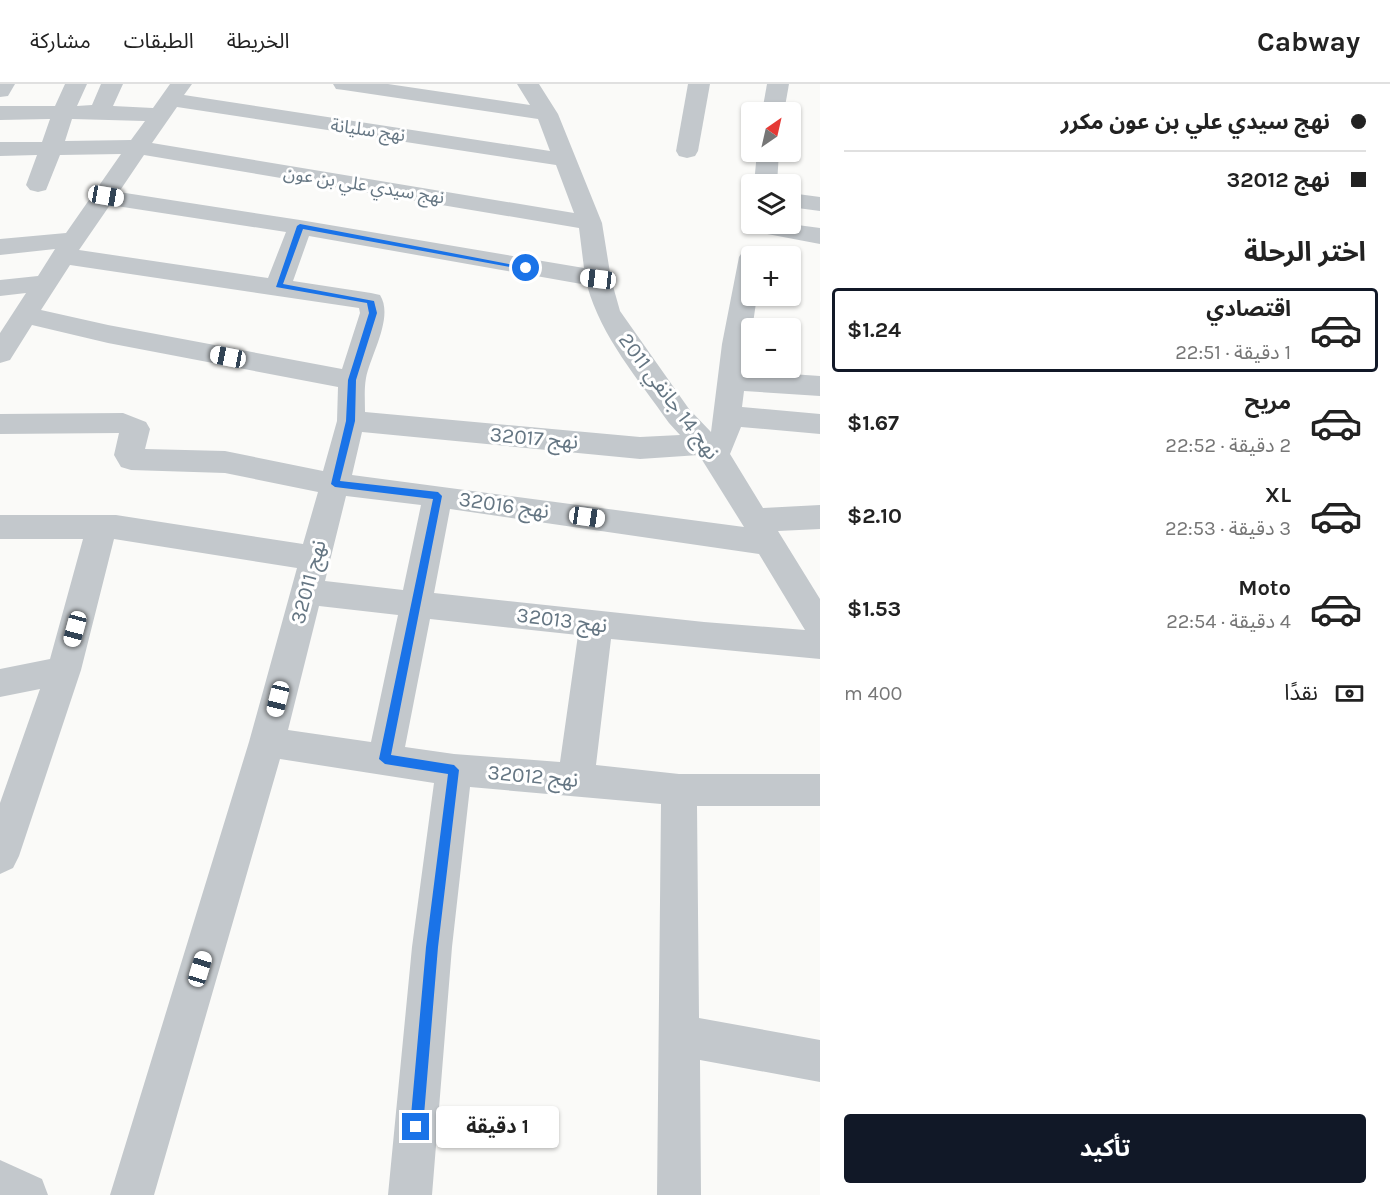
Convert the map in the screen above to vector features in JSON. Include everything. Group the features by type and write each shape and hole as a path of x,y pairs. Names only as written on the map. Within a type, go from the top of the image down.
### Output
{"street":[{"path":"0,91 4,84"},
{"path":"38,184 63,113 76,84"},
{"path":"99,112 112,84"},
{"path":"347,84 547,114"},
{"name":"نهج 14 جانفي 2011","path":"528,84 547,114 590,223 598,279 607,311 679,416 710,449 756,534 820,627"},
{"path":"687,151 699,84"},
{"path":"775,102 778,84"},
{"path":"4,344 170,99"},
{"name":"نهج سليانة","path":"0,113 99,112 170,99 566,160"},
{"name":"نهج سيدي علي بن عون","path":"0,149 138,147 427,222 590,223"},
{"path":"106,196 300,226 427,222 598,279"},
{"path":"801,201 820,204"},
{"path":"0,247 69,248 278,286 300,226"},
{"path":"801,233 820,236"},
{"path":"0,288 46,283"},
{"name":"نهج 32011","path":"132,1195 267,742 335,484 357,422 352,380 373,313 370,301 278,286"},
{"path":"710,449 723,441 741,306"},
{"path":"25,315 108,334 352,380"},
{"path":"730,380 820,386"},
{"path":"727,416 820,424"},
{"name":"نهج 32017","path":"357,422 640,448 710,449"},
{"name":"نهج 32016","path":"0,424 123,423 136,429 129,455 131,459 225,462 335,484 756,534 820,517"},
{"path":"385,759 414,603 438,496"},
{"path":"0,527 102,526 314,558"},
{"path":"0,856 64,670 102,526"},
{"name":"نهج 32013","path":"305,592 596,624 820,645"},
{"path":"576,779 596,624"},
{"path":"0,682 64,670"},
{"name":"نهج 32012","path":"267,742 454,770 576,779 679,790 820,790"},
{"path":"410,1195 432,947 454,770"},
{"path":"679,790 679,1195"},
{"path":"679,1035 820,1061"},
{"path":"0,1182 26,1195"}],"route":[{"path":"416,1127 432,947 454,770 385,759 414,603 438,496 335,484 351,421 352,380 373,313 370,301 278,286 300,226 526,268"}]}
